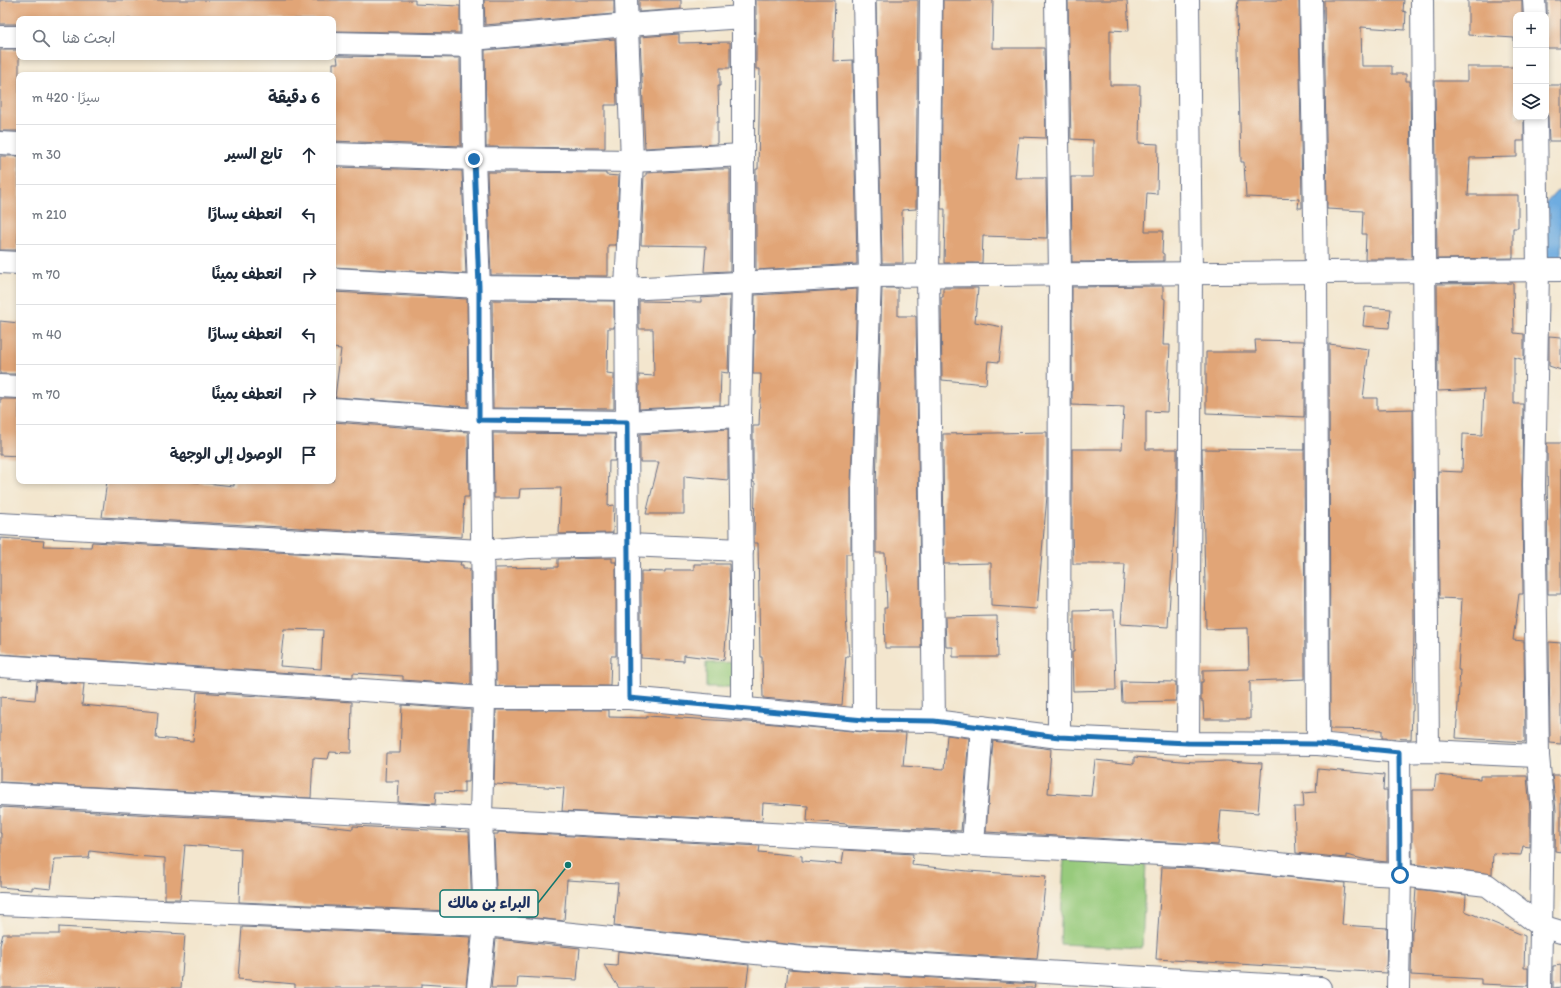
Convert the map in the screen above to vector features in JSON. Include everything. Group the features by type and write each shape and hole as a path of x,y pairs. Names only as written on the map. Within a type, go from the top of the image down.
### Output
{"street":[{"path":"472,0 474,159 479,287 479,420 484,698 481,818 484,925 478,988"},
{"path":"626,0 632,161 626,290 629,698"},
{"path":"864,0 870,276 863,487 864,720"},
{"path":"931,0 928,277 934,721"},
{"path":"1056,0 1060,274 1059,737"},
{"path":"1188,0 1190,273 1188,743"},
{"path":"1311,0 1316,272 1318,744"},
{"path":"1422,0 1428,751"},
{"path":"1534,0 1534,12"},
{"path":"336,43 473,42 627,25 743,8 743,283 740,416 742,708"},
{"path":"0,37 16,37"},
{"path":"1536,120 1538,270 1534,485 1538,756 1551,929 1540,988"},
{"path":"0,144 16,144"},
{"path":"336,154 474,159 632,161 743,155"},
{"path":"0,262 16,263"},
{"path":"336,279 479,287 626,290 870,276 928,277 1060,274 1561,270"},
{"path":"0,386 16,387"},
{"path":"336,409 479,420 627,422 740,416"},
{"path":"0,524 482,551 529,547 628,545 742,550"},
{"path":"0,666 484,698 629,698 864,720 934,721 1059,737 1188,743 1318,744 1399,752 1428,751 1538,756"},
{"path":"973,844 982,727"},
{"path":"1398,988 1400,875 1399,752"},
{"path":"0,794 1199,856 1400,875 1487,885 1551,929"},
{"path":"0,904 484,925 804,958 1320,988"}],"green space":[{"path":"736,662 736,687 706,687 706,663"},
{"path":"1064,859 1146,863 1142,948 1060,944"}],"water":[{"path":"1558,190 1561,190 1561,261 1545,262 1544,205"}],"building":[{"path":"0,0 415,0 415,4 460,6 460,33 336,31 336,16 16,16 16,24 0,24"},
{"path":"484,0 614,0 614,14 485,25"},
{"path":"639,0 681,0 681,9 639,12"},
{"path":"756,0 835,0 833,61 853,60 857,264 756,270 756,169 758,169 760,69 756,69"},
{"path":"876,0 918,0 916,209 902,210 903,263 882,263"},
{"path":"943,0 993,0 992,48 1044,48 1046,138 1019,137 1015,178 1046,178 1047,238 983,236 982,263 944,263 945,209 941,209"},
{"path":"1068,0 1127,0 1129,31 1110,30 1110,85 1140,85 1139,143 1158,144 1157,194 1147,193 1145,231 1163,231 1162,253 1164,254 1164,261 1072,262 1071,177 1093,177 1093,140 1071,139"},
{"path":"1238,0 1299,0 1302,208 1298,208 1299,199 1246,197 1244,162 1241,162 1237,11"},
{"path":"1324,0 1404,0 1403,11 1406,12 1405,30 1361,27 1362,66 1392,66 1392,74 1406,74 1406,81 1410,81 1412,259 1365,259 1366,234 1362,234 1363,211 1327,209"},
{"path":"1468,0 1522,0 1522,12 1513,12 1513,38 1468,35"},
{"path":"1547,0 1561,0 1561,48 1549,48 1549,12 1547,12"},
{"path":"679,34 679,43 730,42 730,68 720,68 720,86 718,86 719,122 717,122 717,144 645,148 640,37"},
{"path":"615,39 617,105 605,105 605,148 486,147 485,50"},
{"path":"0,50 16,50 16,60 19,60 19,72 16,72 16,131 0,131"},
{"path":"337,56 460,58 461,146 336,141 336,72 333,72 333,63 338,63"},
{"path":"1467,67 1513,67 1513,120 1524,120 1524,141 1517,141 1517,157 1470,158 1468,195 1518,195 1518,228 1513,228 1513,258 1437,259 1435,81 1467,81"},
{"path":"1549,85 1561,85 1561,141 1549,141"},
{"path":"0,156 16,156 16,250 0,250"},
{"path":"336,167 462,171 466,274 336,267"},
{"path":"730,169 730,271 704,272 706,246 641,245 644,176 646,176 646,173"},
{"path":"487,172 606,173 606,175 619,176 616,245 608,245 608,276 491,275"},
{"path":"1513,283 1514,333 1524,334 1524,360 1514,357 1514,404 1523,404 1523,594 1519,594 1513,640 1524,641 1525,742 1456,738 1462,599 1439,598 1438,471 1462,472 1463,434 1482,435 1484,389 1438,391 1437,284"},
{"path":"1163,286 1163,298 1165,299 1163,345 1170,345 1167,412 1146,411 1146,449 1177,449 1177,489 1168,627 1121,624 1125,564 1073,564 1072,529 1072,449 1122,449 1124,407 1072,405 1072,287"},
{"path":"882,288 898,288 898,316 916,316 921,648 885,648 884,608 887,608 885,553 876,553 876,487"},
{"path":"943,288 978,288 975,322 1003,327 999,362 988,361 986,384 942,380 941,297 943,297"},
{"path":"857,289 851,487 851,554 846,554 846,616 849,656 846,656 842,705 763,698 762,657 760,657 758,543 754,543 755,483 753,482 753,426 759,426 761,374 753,374 755,295"},
{"path":"336,292 467,299 468,407 336,397 341,349 336,348"},
{"path":"730,296 728,373 721,372 720,405 639,409 639,375 654,376 653,329 639,329 639,301 701,302 701,298"},
{"path":"492,300 614,301 614,328 608,328 607,373 614,374 614,409 493,408"},
{"path":"1365,307 1391,309 1389,328 1363,326"},
{"path":"0,321 16,323 16,374 0,374"},
{"path":"1549,336 1561,337 1561,370 1549,366"},
{"path":"1255,340 1304,341 1304,417 1206,413 1206,352 1256,352"},
{"path":"1329,344 1369,349 1363,398 1377,398 1377,410 1413,409 1414,624 1413,711 1411,739 1382,738 1382,730 1330,729"},
{"path":"0,399 16,399 16,456 0,455"},
{"path":"336,422 468,432 469,497 464,497 462,537 102,517 107,484 215,484 234,486 234,484 336,484"},
{"path":"728,429 728,480 684,476 684,514 646,514 659,462 640,462 640,434"},
{"path":"1047,432 1047,496 1037,609 991,606 991,563 944,564 943,434"},
{"path":"493,433 615,434 615,461 609,461 608,506 614,505 613,533 559,534 561,488 520,489 519,498 494,498"},
{"path":"1304,443 1305,679 1250,681 1250,719 1204,719 1203,701 1201,701 1201,682 1203,682 1203,670 1249,669 1248,628 1206,629 1202,449 1304,450"},
{"path":"1547,443 1561,443 1561,594 1548,594"},
{"path":"0,538 44,541 43,546 91,547 92,542 461,562 460,565 463,565 463,569 470,569 471,685 403,680 403,676 353,673 353,677 0,654","holes":["284,629 323,630 321,669 280,666"]},
{"path":"612,558 612,562 616,562 616,656 611,656 610,686 496,686 495,568 558,567 558,559"},
{"path":"694,564 729,564 730,595 724,660 684,655 684,661 641,658 641,571 665,572 665,570 694,570"},
{"path":"1114,610 1116,690 1073,691 1072,652 1074,652 1074,611"},
{"path":"997,616 998,657 953,657 953,647 946,647 945,617"},
{"path":"1549,642 1561,643 1561,744 1550,743"},
{"path":"37,681 84,684 82,705 158,712 156,738 193,741 197,692 352,702 351,753 330,752 328,759 313,758 311,798 0,782 0,697 35,700"},
{"path":"1121,681 1176,682 1176,701 1122,702"},
{"path":"402,705 471,710 469,782 464,782 464,793 436,792 435,804 398,802 399,781 385,781 386,753 400,753"},
{"path":"496,710 609,710 609,717 647,718 647,716 764,723 863,732 906,733 903,766 944,769 947,735 969,738 961,831 847,825 807,821 808,806 763,803 762,821 562,811 564,788 494,784"},
{"path":"993,741 1051,749 1048,793 1091,796 1095,760 1134,764 1134,757 1194,762 1226,761 1262,763 1258,813 1221,810 1218,845 986,832"},
{"path":"1318,769 1384,775 1383,790 1387,790 1387,862 1367,860 1346,855 1346,858 1296,853 1294,807 1304,807 1303,793 1316,792"},
{"path":"1436,775 1480,779 1480,776 1527,776 1530,810 1530,847 1523,846 1521,855 1493,853 1492,874 1412,864 1412,790 1434,790"},
{"path":"1552,775 1561,775 1561,852 1555,851 1556,810"},
{"path":"0,807 310,823 353,829 353,826 469,832 472,912 239,902 241,849 185,845 180,899 165,899 165,858 90,851 89,858 55,859 51,889 32,887 32,890 0,887"},
{"path":"498,832 760,846 759,852 802,856 802,861 842,864 844,850 913,854 912,865 968,871 1046,876 1037,959 805,946 614,926 618,883 567,880 564,921 497,914 494,834 498,834"},
{"path":"1162,867 1198,868 1345,883 1342,925 1387,928 1386,973 1156,959"},
{"path":"1416,889 1466,895 1465,911 1525,936 1524,968 1528,968 1528,986 1481,984 1481,979 1411,975 1412,930"},
{"path":"59,927 185,934 181,988 0,988 0,945 3,934 59,934"},
{"path":"242,927 471,937 466,987 422,984 422,988 295,988 295,984 238,979"},
{"path":"496,939 580,948 577,980 518,977 517,988 491,988"},
{"path":"618,951 749,965 746,988 619,988 604,965 617,966"},
{"path":"1561,965 1561,987 1553,988 1553,966"},
{"path":"788,969 1035,984 1034,988 786,988"}],"place":[{"name":"البراء بن مالك","path":"568,865"}],"route":[{"path":"474,159 479,287 479,420 627,422 629,698 864,720 934,721 1059,737 1188,743 1318,744 1399,752 1400,875"}]}
